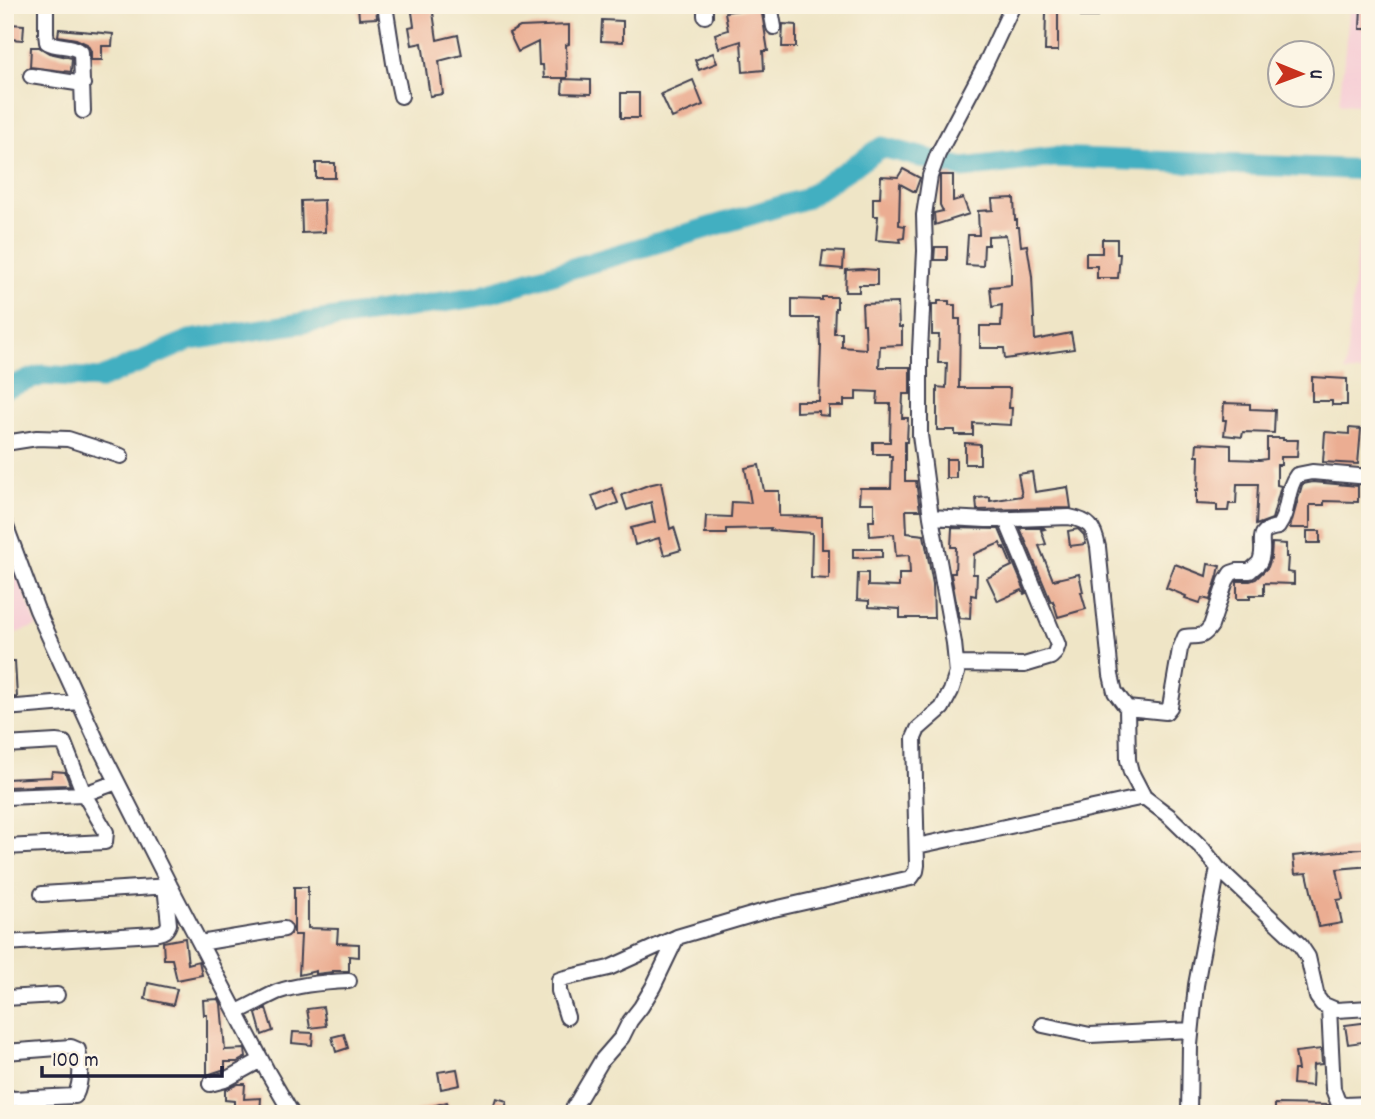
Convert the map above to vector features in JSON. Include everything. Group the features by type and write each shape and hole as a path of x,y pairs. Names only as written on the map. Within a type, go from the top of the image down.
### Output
{"street":[{"path":"46,5 47,42 76,48 82,52 83,111"},
{"path":"385,5 401,96"},
{"path":"770,5 774,27"},
{"path":"567,1017 559,991 559,981 565,978 609,968 677,937 765,911 911,878 915,871 917,846 914,738 918,729 942,708 957,673 920,435 924,215 930,176 938,154 1013,5"},
{"path":"31,76 83,84"},
{"path":"5,443 37,438 68,439 121,457"},
{"path":"1127,708 1166,712 1170,707 1180,649 1185,637 1201,637 1207,633 1231,573 1250,571 1260,562 1261,537 1268,528 1278,527 1284,518 1290,484 1297,475 1312,472 1370,477"},
{"path":"931,517 1006,520 1069,517 1081,520 1094,531 1111,675 1115,692 1127,708 1128,760 1144,797 1169,816 1203,849 1218,868 1300,944 1308,957 1317,997 1329,1008 1336,1010 1370,1008"},
{"path":"956,664 1024,665 1051,657 1058,645 1006,520"},
{"path":"5,524 37,610 167,886 292,1114"},
{"path":"5,708 79,702"},
{"path":"5,745 64,743 84,794 106,832 105,842 5,846"},
{"path":"5,797 84,794 117,782"},
{"path":"917,846 1144,797"},
{"path":"1189,1114 1191,1030 1199,966 1218,868"},
{"path":"42,894 167,886"},
{"path":"5,943 163,932 169,924 167,886"},
{"path":"200,943 284,929"},
{"path":"570,1114 602,1060 622,1037 641,1007 677,937"},
{"path":"237,1012 278,992 349,981"},
{"path":"5,998 57,995"},
{"path":"1329,1008 1333,1089 1338,1102 1344,1109 1370,1104"},
{"path":"1043,1025 1090,1035 1191,1030"},
{"path":"5,1052 71,1047 78,1050 80,1077 75,1096 12,1099 5,1096"},
{"path":"210,1084 225,1080 261,1060"}],"shaded area":[{"path":"1350,5 1370,5 1370,106 1339,104"},
{"path":"1370,231 1370,373 1345,372 1358,242"},
{"path":"5,542 37,626 5,637"}],"building":[{"path":"358,5 376,5 377,18 359,19"},
{"path":"411,5 432,5 437,40 458,35 462,55 439,61 443,94 430,96 422,43 412,45 409,27 414,26"},
{"path":"1081,5 1098,5 1098,17 1081,17"},
{"path":"1361,5 1370,5 1370,29 1360,29"},
{"path":"761,7 768,51 763,51 764,70 743,72 741,41 719,48 715,34 728,30 725,12"},
{"path":"1046,12 1058,12 1058,51 1045,51"},
{"path":"602,20 623,21 623,42 601,41"},
{"path":"9,24 24,25 23,40 9,39"},
{"path":"783,24 796,25 796,47 782,47"},
{"path":"569,25 569,44 566,45 567,78 544,78 543,65 539,65 538,42 518,52 509,33 520,27"},
{"path":"59,29 113,34 112,46 102,46 102,60 91,60 91,51 87,44 58,36"},
{"path":"31,47 72,58 71,72 30,67"},
{"path":"713,53 717,63 699,70 695,60"},
{"path":"563,79 591,80 591,94 562,93"},
{"path":"693,80 703,105 672,118 661,94"},
{"path":"621,93 639,93 639,118 621,118"},
{"path":"316,163 335,163 335,178 316,178"},
{"path":"903,169 920,178 915,192 900,184 899,225 905,226 904,238 900,239 901,242 876,240 878,216 873,216 873,198 880,198 881,176 898,177"},
{"path":"940,175 953,175 953,201 963,198 969,214 935,225 934,213 943,211 940,205"},
{"path":"1014,198 1015,220 1019,227 1021,246 1027,245 1032,276 1035,340 1071,333 1074,349 1005,359 1004,348 980,348 980,326 1001,326 1002,305 992,307 990,287 1011,285 1011,268 1006,235 988,236 988,245 984,245 983,266 966,265 968,235 979,235 978,211 993,210 992,199"},
{"path":"324,200 325,232 302,233 301,201"},
{"path":"1102,239 1117,239 1117,254 1120,254 1118,278 1097,278 1097,266 1086,266 1086,253 1102,253"},
{"path":"935,247 947,247 947,260 934,260"},
{"path":"823,251 844,252 843,269 821,267"},
{"path":"846,270 877,270 877,285 859,285 859,292 845,292"},
{"path":"822,297 837,297 834,333 842,333 842,347 866,349 862,304 898,303 902,345 880,346 879,367 910,367 910,394 903,394 902,418 908,418 905,481 916,481 920,510 906,510 907,533 924,535 933,584 934,618 900,618 900,609 869,607 869,601 857,600 858,573 868,573 868,586 899,587 899,574 910,574 909,555 896,556 894,534 870,536 869,521 874,521 874,503 859,503 860,488 891,488 892,456 873,454 873,442 890,442 891,404 877,404 878,392 856,391 856,400 844,400 844,406 829,406 829,416 819,415 819,411 796,412 796,401 819,401 821,346 819,318 792,318 792,299 822,300"},
{"path":"938,301 949,301 949,305 955,305 955,319 960,319 959,388 1010,388 1011,425 973,423 973,435 955,435 955,430 937,430 937,387 946,388 947,363 938,363 939,335 932,335 932,304 938,304"},
{"path":"1312,377 1347,379 1347,405 1332,405 1332,401 1312,401"},
{"path":"1224,403 1250,404 1250,409 1275,410 1274,433 1243,432 1242,437 1224,435"},
{"path":"1349,428 1361,429 1358,464 1323,462 1325,432 1349,434"},
{"path":"1267,438 1298,440 1297,457 1281,457 1281,465 1277,465 1277,485 1281,486 1272,519 1256,525 1258,484 1237,484 1236,504 1229,504 1228,511 1217,511 1217,505 1196,504 1199,456 1196,456 1197,443 1231,445 1231,459 1260,460 1267,459"},
{"path":"965,443 980,444 980,464 965,464"},
{"path":"946,459 956,459 956,478 946,478"},
{"path":"759,465 764,491 779,491 779,516 822,517 822,549 829,549 829,579 811,578 812,533 770,530 771,528 726,529 726,534 705,534 706,516 731,517 732,502 751,503 745,468"},
{"path":"1032,472 1035,492 1068,487 1071,508 977,510 976,498 990,497 990,501 1022,496 1018,474"},
{"path":"661,482 670,529 674,527 681,550 664,555 659,538 635,545 631,528 655,522 651,502 627,510 622,495"},
{"path":"1313,482 1358,486 1358,502 1324,501 1324,505 1310,505 1310,528 1290,528 1302,485"},
{"path":"612,488 618,503 598,511 592,496"},
{"path":"952,528 999,529 1026,593 1022,590 998,601 987,578 1012,566 1000,543 974,554 976,596 971,595 970,619 959,618 951,574 955,573 956,547 951,547"},
{"path":"1020,528 1045,529 1041,530 1046,544 1039,546 1053,580 1079,574 1086,609 1058,617"},
{"path":"1078,529 1084,535 1086,544 1070,546 1068,531"},
{"path":"1307,531 1320,531 1320,543 1307,543"},
{"path":"1272,543 1286,544 1287,572 1294,573 1294,584 1264,583 1264,595 1237,599 1237,581 1256,579 1268,567"},
{"path":"853,549 882,549 882,557 853,558"},
{"path":"1175,564 1206,576 1208,564 1220,566 1210,600 1202,598 1200,603 1166,588"},
{"path":"5,661 15,661 17,697 5,698"},
{"path":"52,771 65,772 70,785 5,787 5,779 51,777"},
{"path":"1370,848 1370,866 1337,869 1343,899 1337,900 1342,923 1319,927 1307,873 1295,874 1293,856"},
{"path":"294,887 308,887 308,928 338,929 337,943 359,944 359,957 349,956 349,971 316,974 316,971 299,975 301,935 294,935"},
{"path":"185,938 188,964 199,961 202,975 177,980 172,959 164,959 163,942"},
{"path":"148,983 177,989 173,1005 145,999"},
{"path":"219,999 225,1050 245,1049 246,1057 237,1062 225,1062 225,1069 207,1075 207,1015 204,1015 203,1000"},
{"path":"323,1007 326,1026 310,1028 307,1009"},
{"path":"266,1008 273,1031 262,1035 256,1014"},
{"path":"1370,1022 1370,1041 1348,1044 1345,1025"},
{"path":"293,1032 313,1033 312,1045 292,1043"},
{"path":"344,1034 348,1048 336,1052 332,1037"},
{"path":"1321,1049 1322,1064 1313,1065 1312,1086 1293,1084 1294,1070 1298,1070 1295,1052"},
{"path":"457,1069 460,1085 441,1089 438,1072"},
{"path":"245,1084 244,1099 261,1098 260,1114 234,1114 234,1101 225,1100 225,1090"},
{"path":"496,1098 507,1101 504,1114 492,1111"},
{"path":"447,1102 451,1114 415,1114 415,1111"},
{"path":"1275,1104 1329,1105 1331,1114 1275,1112"}],"waterway":[{"path":"5,388 43,375 100,379 190,340 476,297 804,199 882,147 963,168 1054,157 1370,170"}]}
